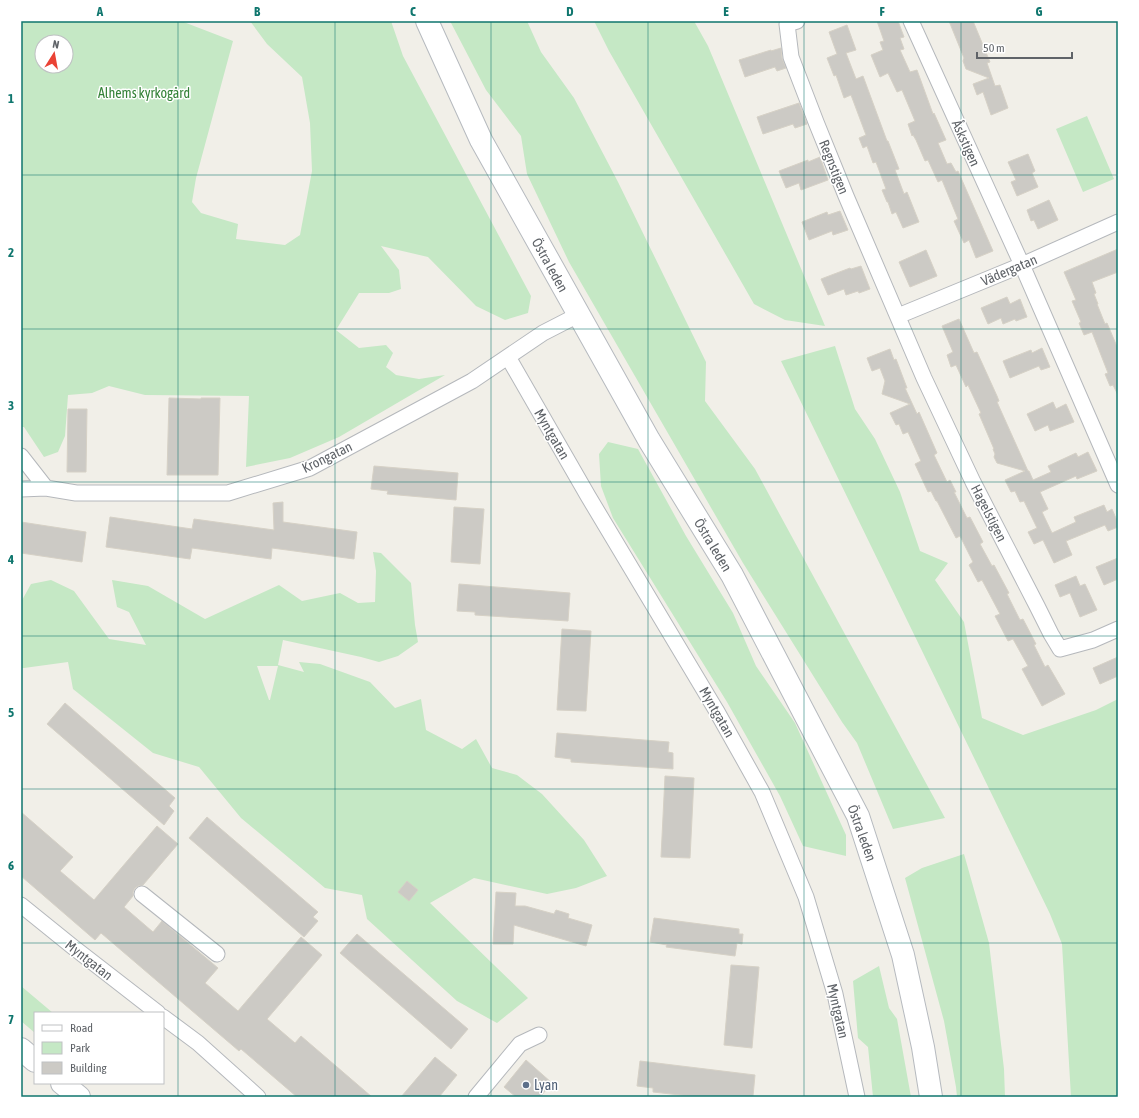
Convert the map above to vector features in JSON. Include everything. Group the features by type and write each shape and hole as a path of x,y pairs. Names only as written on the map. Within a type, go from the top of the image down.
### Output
{"street":[{"name":"Östra leden","path":"427,21 480,140 649,440 732,575 858,816 903,955 923,1047 931,1097"},
{"name":"Regnstigen","path":"797,21 787,24 791,57 846,196 898,316"},
{"name":"Åskstigen","path":"911,21 1022,265"},
{"name":"Vädergatan","path":"898,316 1022,265 1118,222"},
{"path":"1022,265 1118,485"},
{"name":"Krongatan","path":"21,489 46,488 76,494 228,493 310,468 472,381 544,333 578,315"},
{"name":"Hagelstigen","path":"898,316 924,378 973,482 1050,634 1060,650 1093,640 1118,629"},
{"name":"Myntgatan","path":"508,357 588,496 716,710 762,792 806,897 835,994 857,1097"},
{"path":"21,456 46,488"},
{"path":"142,894 217,954"},
{"name":"Myntgatan","path":"21,905 157,1012"},
{"path":"164,1018 198,1043 258,1097"},
{"path":"476,1097 520,1044 539,1035"},
{"path":"21,1049 34,1060"},
{"path":"63,1084 79,1097"}],"green space":[{"name":"Alhems kyrkogård","path":"21,21 181,21 233,41 196,178 192,202 201,213 238,224 236,239 285,245 300,235 312,171 310,123 302,77 267,44 250,21 391,21 403,56 531,296 528,313 505,320 476,306 428,257 381,246 399,270 401,289 389,293 359,293 336,330 359,348 386,345 393,353 386,367 396,375 419,379 445,375 339,437 290,458 246,467 249,396 145,395 109,386 92,393 68,395 65,436 58,452 44,457 24,427 21,427"},
{"path":"450,21 527,21 541,52 574,98 618,182 706,362 705,401 755,469 945,818 893,829 857,743 842,722 743,563 569,262 527,174 521,136 486,90"},
{"path":"594,21 694,21 708,46 825,326 785,320 754,304 609,51"},
{"path":"1087,116 1114,179 1083,192 1056,129"},
{"path":"835,346 855,409 875,439 900,492 920,551 948,563 935,580 964,622 982,718 1023,735 1096,710 1118,699 1118,1097 1071,1097 1062,944 1050,914 781,361"},
{"path":"608,442 638,449 686,536 733,613 756,666 795,723 846,835 846,856 803,846 780,796 727,702 613,518 601,486 599,454"},
{"path":"373,552 381,553 411,583 418,642 398,656 379,662 283,640 278,665 304,672 299,662 320,664 370,682 395,708 421,699 426,730 462,749 476,739 492,768 517,775 542,794 584,840 607,876 576,888 547,894 474,878 430,903 528,998 497,1023 457,1001 367,919 362,895 325,888 241,818 199,767 153,753 73,689 68,662 21,668 21,602 31,584 51,580 74,591 109,639 146,645 129,612 117,607 112,580 148,586 205,619 279,585 302,601 340,593 358,603 375,602 376,571","holes":["257,666 278,666 270,700 269,700"]},
{"path":"964,854 989,943 1004,1069 1005,1097 957,1097 944,1021 905,878 922,868"},
{"path":"879,966 889,1008 897,1019 911,1097 873,1097 868,1047 858,1038 853,981"},
{"path":"21,986 52,1012 34,1012 34,1032 21,1021"}],"building":[{"path":"877,21 898,21 904,37 900,38 904,49 900,50 910,72 917,70 933,114 934,113 946,140 938,143 947,164 951,163 956,172 958,171 993,251 976,258 969,240 964,243 954,221 958,219 942,180 938,182 928,160 925,161 916,140 913,135 912,136 908,124 915,121 902,90 897,92 888,73 880,77 871,55 883,50 880,42 884,41"},
{"path":"949,21 973,21 990,62 987,63 995,86 1000,85 1008,108 991,115 983,92 977,95 973,84 989,78 966,69 963,61 964,58"},
{"path":"847,25 856,50 846,53 856,79 863,76 899,169 895,170 904,194 907,192 919,222 903,228 896,212 892,214 882,190 886,189 876,162 873,163 867,146 863,148 859,138 866,135 851,95 844,98 836,75 834,76 827,58 837,54 829,32"},
{"path":"781,48 782,58 786,68 777,71 775,67 745,77 739,60"},
{"path":"799,103 807,124 795,128 793,124 763,134 757,117"},
{"path":"1028,154 1035,171 1032,173 1038,187 1017,196 1011,182 1016,180 1008,162"},
{"path":"820,157 828,180 801,190 799,183 786,188 779,171"},
{"path":"1049,200 1058,220 1038,229 1034,220 1031,221 1027,210"},
{"path":"840,211 848,230 833,235 832,231 809,240 802,222 827,212 828,215"},
{"path":"1118,249 1118,272 1092,282 1096,293 1094,294 1097,304 1105,324 1107,323 1118,349 1118,395 1113,385 1110,386 1105,374 1108,373 1092,332 1084,335 1079,323 1081,322 1072,301 1076,300 1064,272"},
{"path":"926,250 937,276 910,287 899,262"},
{"path":"861,266 870,289 859,293 858,291 846,295 844,289 828,295 821,279 850,268"},
{"path":"1007,297 1010,304 1020,299 1027,317 1016,321 1015,319 1003,324 1001,318 988,324 981,308"},
{"path":"959,319 974,353 977,352 999,401 997,402 1033,480 1051,472 1048,466 1076,453 1078,457 1088,452 1097,471 1077,479 1076,476 1040,492 1048,509 1042,512 1052,533 1076,522 1074,517 1104,505 1107,512 1112,509 1118,523 1118,527 1108,531 1105,525 1066,541 1072,555 1054,563 1043,540 1034,544 1028,532 1037,528 1024,501 1020,502 1015,491 1011,492 1005,480 1025,471 997,463 994,457 994,449 979,414 981,413 968,385 966,387 956,365 951,367 947,355 953,352 942,326"},
{"path":"1042,348 1050,367 1041,370 1039,366 1010,378 1003,361 1031,350 1032,353"},
{"path":"890,349 894,360 896,359 907,388 905,388 917,414 919,412 937,453 934,455 947,482 950,480 956,492 954,492 967,518 970,517 983,542 980,544 992,566 994,565 1009,593 1007,594 1020,620 1023,619 1036,644 1034,645 1045,667 1048,665 1065,694 1042,706 1022,669 1028,666 1013,639 1008,641 995,616 1000,614 982,580 978,582 969,565 973,562 960,536 956,538 931,491 928,492 915,464 921,461 908,432 903,434 899,424 896,425 890,413 910,404 882,394 885,381 880,368 872,371 867,358"},
{"path":"169,398 220,398 218,475 167,475"},
{"path":"1053,402 1056,409 1066,404 1074,422 1050,431 1048,425 1035,431 1027,414"},
{"path":"68,409 87,409 86,472 67,472"},
{"path":"374,466 458,473 456,500 387,494 388,491 371,489"},
{"path":"283,502 283,522 357,532 354,559 272,548 271,559 192,548 190,559 106,547 110,517 192,529 194,519 274,530 273,503"},
{"path":"454,507 484,509 480,564 451,562"},
{"path":"21,522 86,532 82,562 21,553"},
{"path":"1118,558 1118,579 1104,585 1096,567"},
{"path":"1076,576 1080,586 1085,584 1097,610 1080,617 1070,593 1060,597 1055,585"},
{"path":"459,584 570,593 568,621 475,615 475,612 457,611"},
{"path":"562,629 591,631 586,711 557,710"},
{"path":"1118,657 1118,676 1100,684 1093,668"},
{"path":"65,703 175,798 169,806 174,811 164,825 47,724"},
{"path":"557,733 669,742 668,752 673,753 673,769 571,762 571,759 555,757"},
{"path":"665,776 694,778 690,858 661,857"},
{"path":"21,812 73,857 60,871 94,900 157,826 178,844 143,885 135,888 133,896 124,907 153,932 162,921 218,968 205,983 238,1011 301,937 322,955 267,1019 295,1043 301,1036 372,1097 297,1097 241,1049 239,1051 101,933 95,940 21,876"},
{"path":"207,817 318,912 313,917 318,921 304,937 189,838"},
{"path":"407,881 418,890 409,901 398,892"},
{"path":"496,892 516,893 515,906 525,906 554,914 556,910 569,914 568,918 592,925 586,946 514,925 513,944 493,944"},
{"path":"654,918 739,929 739,934 743,934 742,944 737,943 735,956 666,947 667,945 650,942"},
{"path":"357,934 468,1029 451,1049 340,953"},
{"path":"731,965 759,967 752,1048 724,1045"},
{"path":"435,1057 457,1075 439,1097 401,1097"},
{"path":"526,1060 552,1083 540,1097 516,1097 504,1087"},
{"path":"640,1061 755,1075 753,1096 698,1097 653,1092 653,1088 637,1086"}],"place":[{"name":"Lyan","path":"526,1085"}]}
